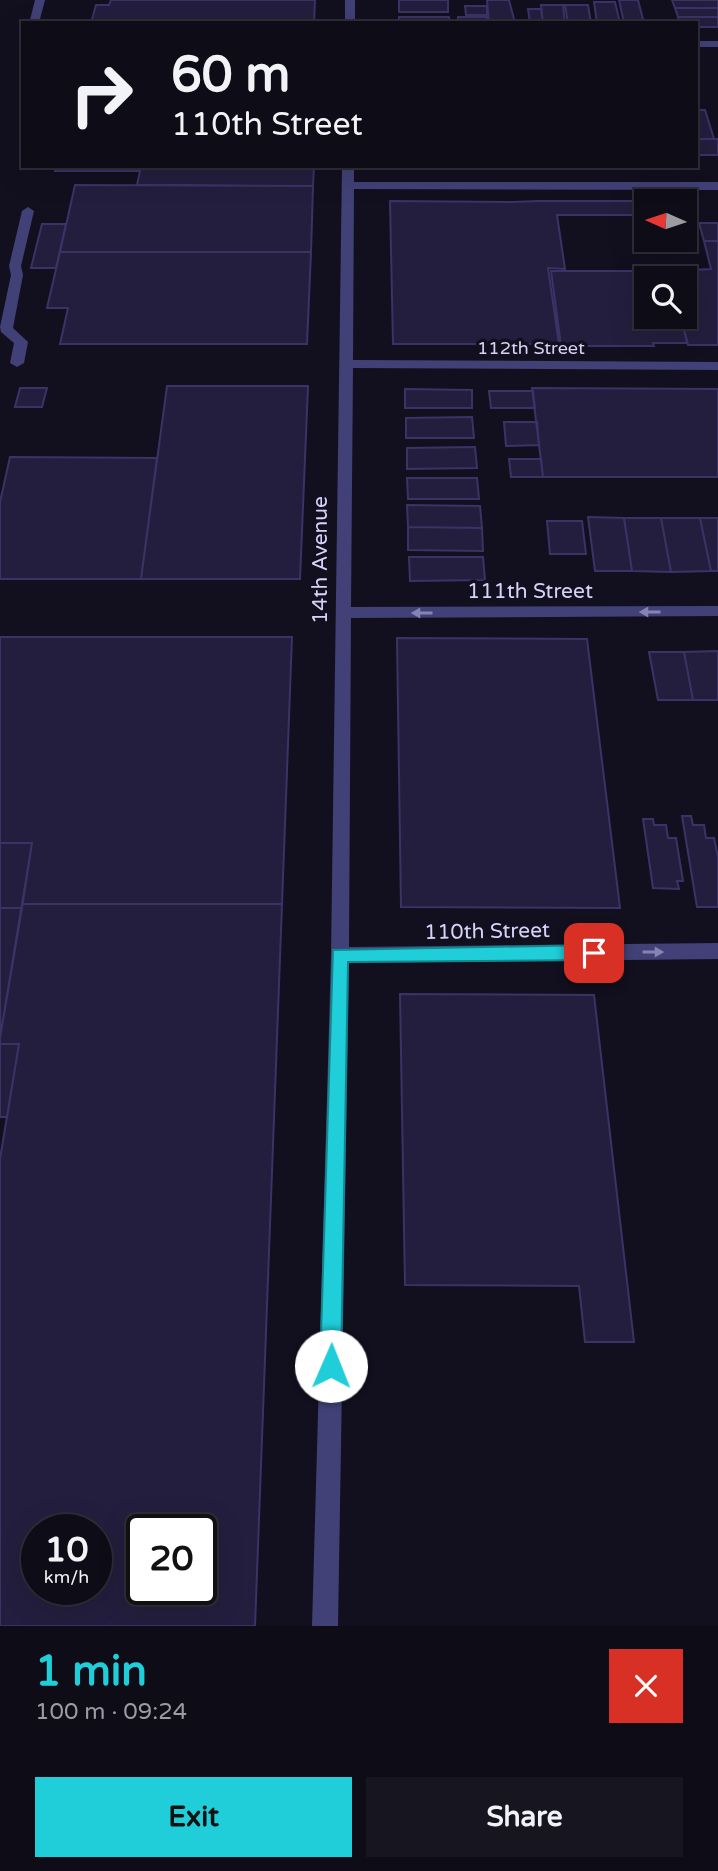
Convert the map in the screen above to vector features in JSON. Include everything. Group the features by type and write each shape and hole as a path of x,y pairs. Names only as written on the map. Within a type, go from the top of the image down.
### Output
{"street":[{"path":"37,21 35,20 40,0"},
{"path":"350,0 350,21"},
{"path":"698,44 718,44"},
{"name":"14th Avenue","path":"325,1626 340,955 348,168"},
{"path":"347,185 718,186"},
{"path":"17,363 21,342 6,329 17,275 15,266 28,211"},
{"name":"112th Street","path":"345,364 718,366"},
{"name":"111th Street","path":"343,613 718,611"},
{"name":"110th Street","path":"340,955 718,951"}],"building":[{"path":"111,0 315,0 314,21 92,21 96,5 109,5"},
{"path":"399,0 448,0 448,12 399,12"},
{"path":"487,0 509,0 514,21 489,21"},
{"path":"619,0 638,0 643,21 624,21"},
{"path":"672,0 718,0 718,8 675,8"},
{"path":"594,2 615,2 620,21 597,21"},
{"path":"541,5 563,5 565,21 543,21"},
{"path":"565,5 588,5 591,21 568,21"},
{"path":"465,6 487,6 487,15 466,15"},
{"path":"675,8 718,8 718,17 678,17"},
{"path":"528,9 541,9 543,21 530,21"},
{"path":"399,17 449,17 450,21 399,21"},
{"path":"458,17 487,17 487,21 458,21"},
{"path":"678,17 718,17 718,27 698,27 698,21 679,21"},
{"path":"698,110 705,110 714,139 698,139"},
{"path":"698,139 718,139 718,155 698,155"},
{"path":"56,168 314,168 313,186 137,185 140,171 55,171"},
{"path":"75,185 313,186 311,252 60,252"},
{"path":"390,201 634,201 634,215 557,215 565,269 548,268 559,344 393,344"},
{"path":"699,223 718,223 718,241 704,241"},
{"path":"42,224 66,224 56,268 31,268"},
{"path":"704,241 718,241 718,345 688,345 684,329 697,329 697,270 711,269"},
{"path":"60,252 311,252 307,344 60,344 68,308 47,308"},
{"path":"551,271 634,271 634,329 684,329 687,343 653,343 654,346 561,346"},
{"path":"167,386 308,386 300,579 141,579"},
{"path":"20,388 47,388 42,407 15,407"},
{"path":"532,388 718,389 718,477 543,477"},
{"path":"405,389 472,390 472,408 405,408"},
{"path":"489,391 533,391 535,408 491,408"},
{"path":"472,417 474,438 406,438 406,418"},
{"path":"504,422 537,422 539,445 506,446"},
{"path":"475,447 477,468 407,469 407,448"},
{"path":"10,457 157,458 141,579 0,579 0,502"},
{"path":"509,459 541,459 543,477 511,477"},
{"path":"407,478 477,478 479,499 408,499"},
{"path":"407,505 480,506 482,528 408,527"},
{"path":"588,517 624,518 632,571 595,571"},
{"path":"624,518 661,518 671,572 632,571"},
{"path":"661,518 700,518 711,571 671,572"},
{"path":"700,518 718,518 718,571 711,571"},
{"path":"547,521 582,521 586,554 550,554"},
{"path":"408,527 482,528 483,551 408,550"},
{"path":"409,557 483,557 485,580 410,581"},
{"path":"0,637 292,637 282,904 22,904 32,843 0,843"},
{"path":"397,638 587,639 620,908 401,907"},
{"path":"718,651 718,700 693,700 684,652"},
{"path":"649,652 684,652 693,700 658,700"},
{"path":"682,816 691,816 693,825 704,825 706,838 714,838 718,857 718,907 697,907"},
{"path":"643,819 653,819 654,825 666,825 668,838 676,838 683,881 677,881 679,889 653,888"},
{"path":"0,843 32,843 22,908 0,908"},
{"path":"22,904 282,904 255,1626 0,1626 0,1159 19,1044 0,1044"},
{"path":"0,908 22,908 0,1038"},
{"path":"400,994 594,995 634,1342 585,1342 579,1286 405,1285"},
{"path":"0,1044 19,1044 7,1117 0,1117"}],"route":[{"path":"331,1366 340,955 594,953"}]}
